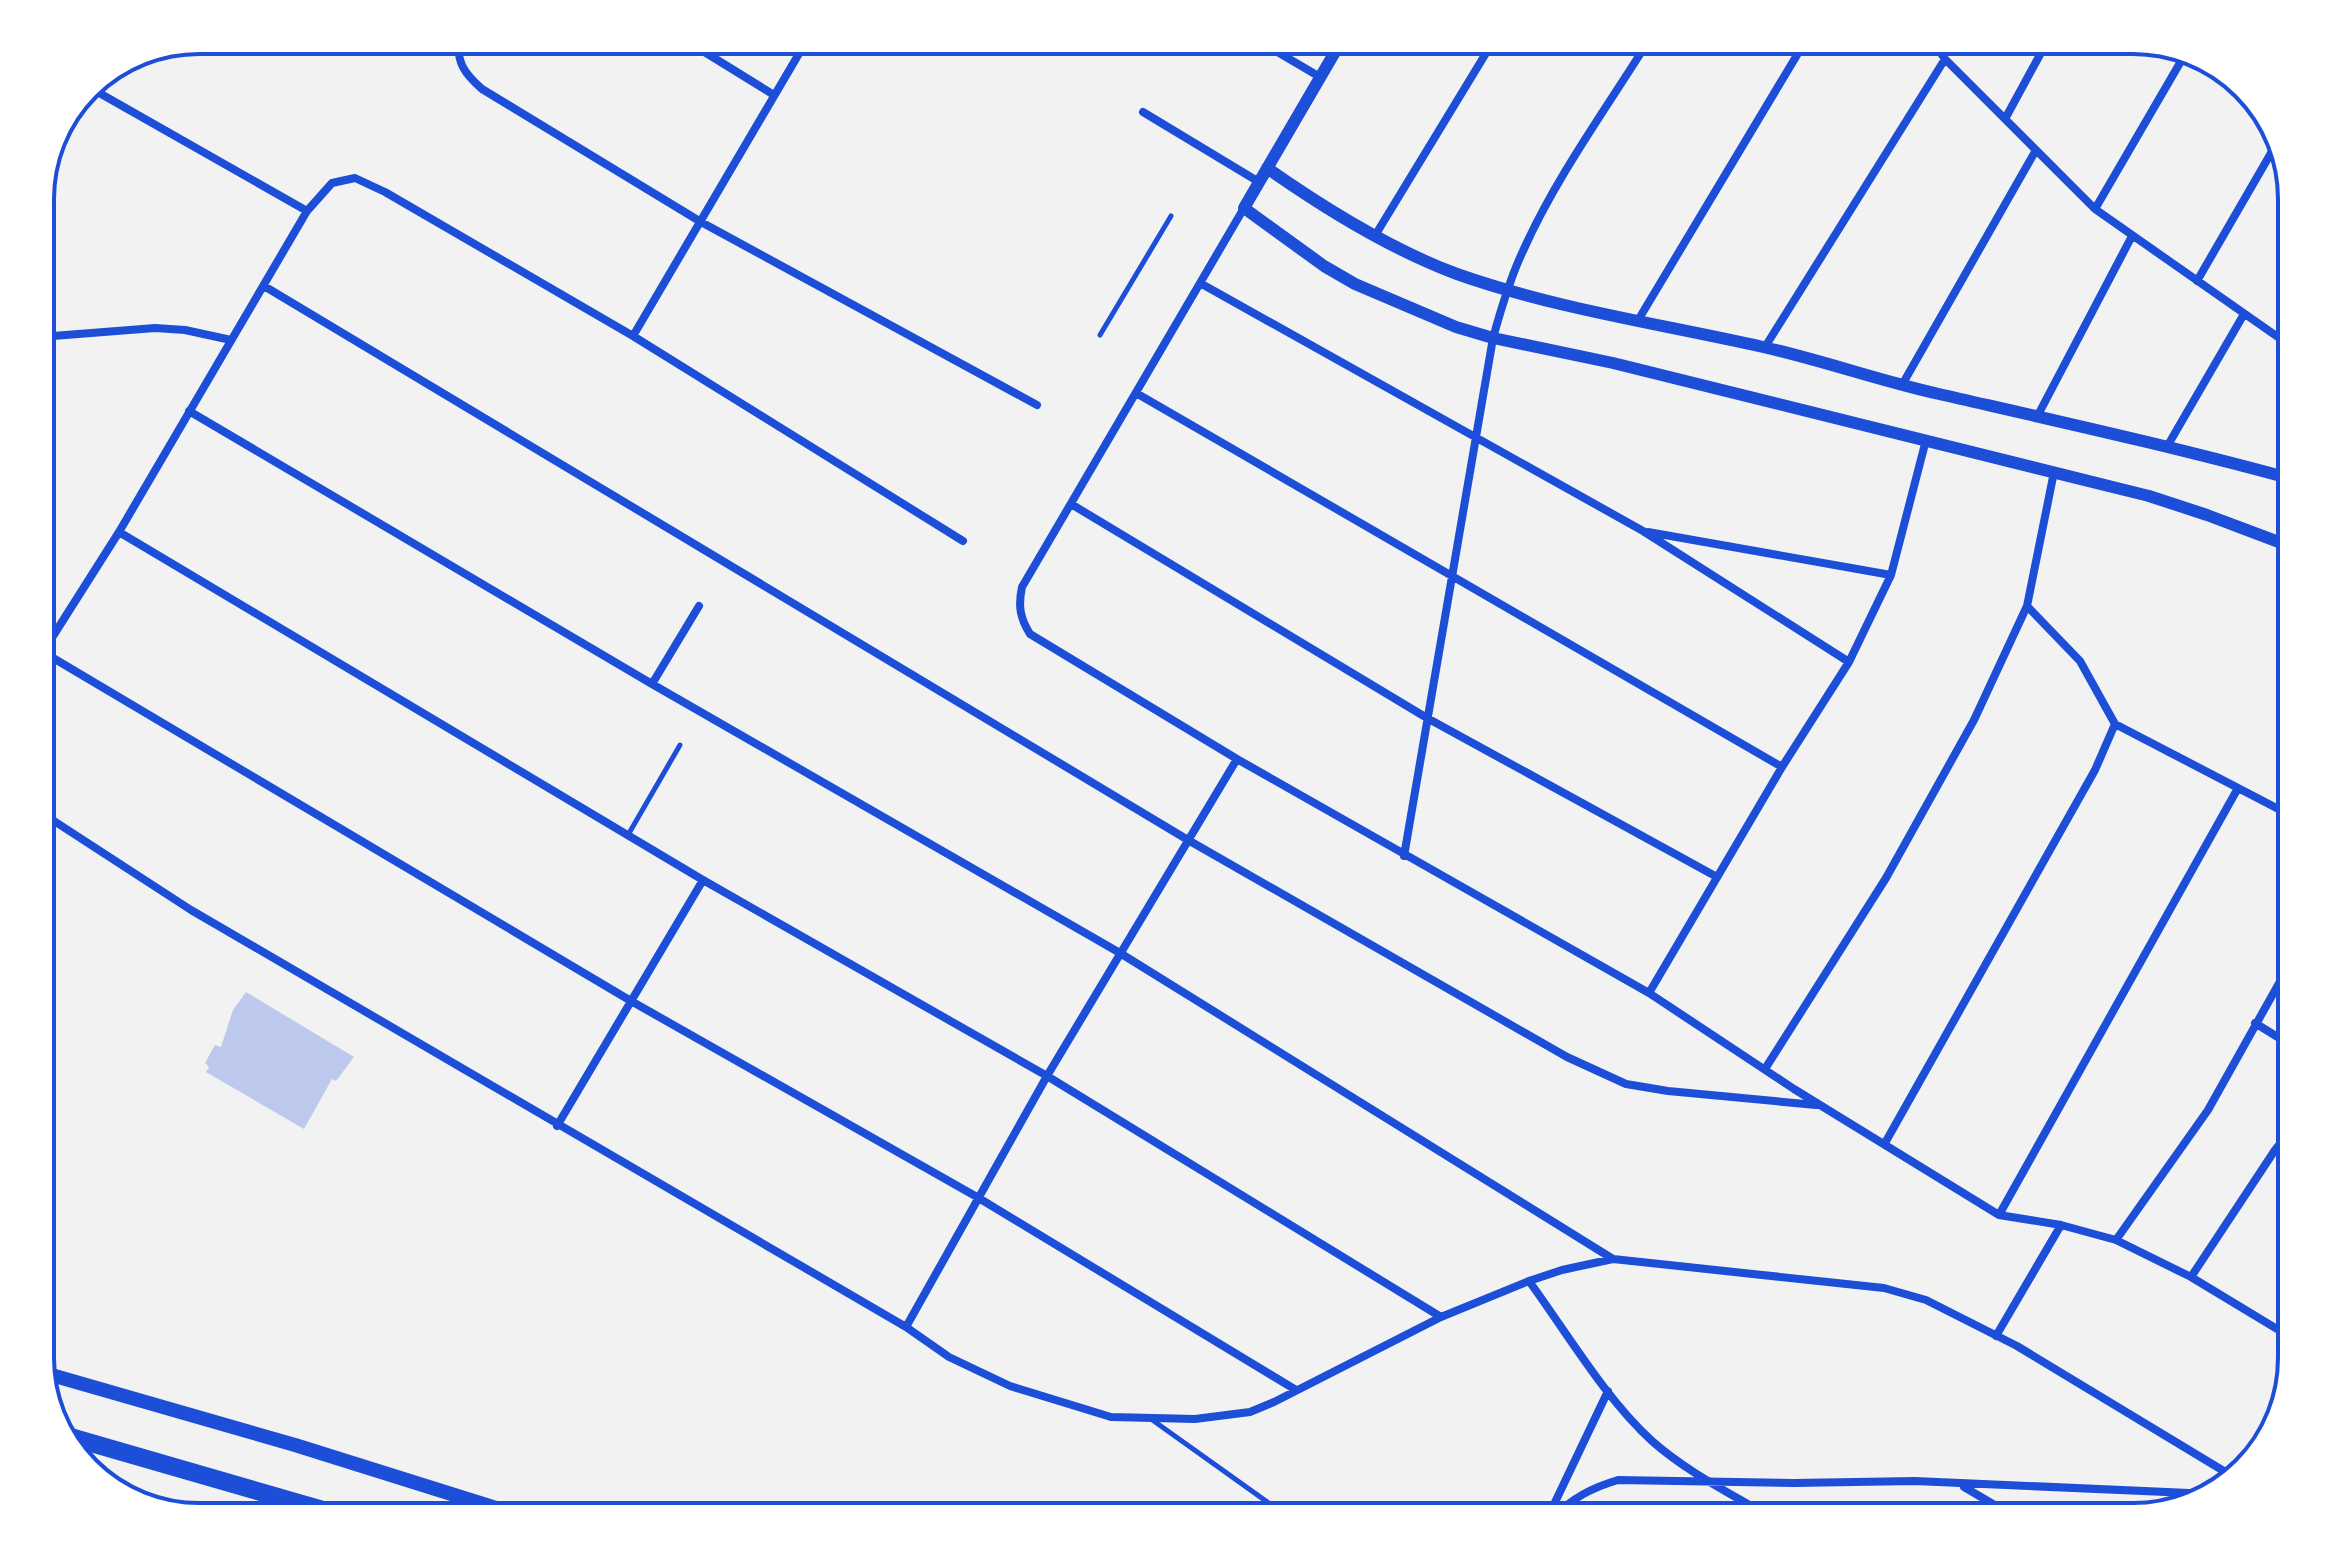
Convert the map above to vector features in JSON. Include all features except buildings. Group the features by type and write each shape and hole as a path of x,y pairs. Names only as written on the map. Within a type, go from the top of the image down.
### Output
{"highway":[{"path":"78,1439 299,1503"}],"main road":[{"path":"55,1376 295,1445 480,1503"}],"street":[{"path":"457,54 465,74 482,89 701,222 1037,405"},
{"path":"708,54 774,95"},
{"path":"633,336 799,54"},
{"path":"1281,54 1320,77"},
{"path":"1334,54 1022,587 1019,601 1021,619 1030,634 1404,856 1649,993 1820,1105 1999,1215 2061,1225 2116,1240 2191,1277 2278,1330"},
{"path":"1376,234 1485,54"},
{"path":"1404,856 1493,338 1523,251 1559,185 1640,54"},
{"path":"1637,322 1798,54"},
{"path":"1941,54 2095,209 2278,337"},
{"path":"2005,119 2040,54"},
{"path":"1765,347 1945,59"},
{"path":"2095,209 2180,62"},
{"path":"100,93 307,211"},
{"path":"1143,112 1259,182"},
{"path":"1902,385 2036,150"},
{"path":"2197,281 2271,154"},
{"path":"1267,168 1326,206 1417,257 1457,274 1637,322 1765,347 1902,385 2168,445 2278,475"},
{"path":"54,635 119,532 307,211 332,183 355,178 385,192 633,336 963,541"},
{"path":"1244,208 1296,248 1355,284 1456,327 2054,472 2207,515 2278,542"},
{"path":"2038,415 2132,236"},
{"path":"1200,283 1643,531 1849,662"},
{"path":"264,286 1188,840 1567,1057 1626,1084 1668,1091 1820,1105"},
{"path":"2168,445 2244,314"},
{"path":"54,336 155,328 185,330 231,340"},
{"path":"1136,393 1782,767"},
{"path":"189,411 652,684 1120,953 1613,1259"},
{"path":"1649,993 1782,767 1849,662 1891,575 1926,440"},
{"path":"1765,1069 1886,878 1974,720 2027,606 2054,472"},
{"path":"1071,504 1427,718 1717,877"},
{"path":"1643,531 1891,575"},
{"path":"119,532 703,880 1047,1076 1441,1317"},
{"path":"652,684 699,606"},
{"path":"2027,606 2080,661 2115,724 2278,809"},
{"path":"54,661 631,1001 977,1197 1296,1390"},
{"path":"1885,1143 2095,770 2115,724"},
{"path":"906,1327 1047,1076 1237,759"},
{"path":"1999,1215 2238,788"},
{"path":"54,821 191,910 906,1327 949,1357 1010,1386 1111,1417 1195,1419 1250,1412 1441,1317 1529,1281 1613,1259 1884,1288 1926,1300 1996,1336 2224,1471"},
{"path":"557,1126 703,880"},
{"path":"2116,1240 2208,1110 2278,984"},
{"path":"2255,1023 2278,1037"},
{"path":"2191,1277 2278,1146"},
{"path":"1996,1336 2061,1225"},
{"path":"1529,1281 1608,1391 1651,1440 1684,1467 1746,1503"},
{"path":"1556,1503 1608,1391"},
{"path":"1568,1503 1594,1487 1618,1480 1915,1481 2186,1493"},
{"path":"1961,1485 1991,1503"}],"lane":[{"path":"1100,335 1171,216"},
{"path":"628,835 680,745"},
{"path":"1149,1418 1269,1503"}]}
